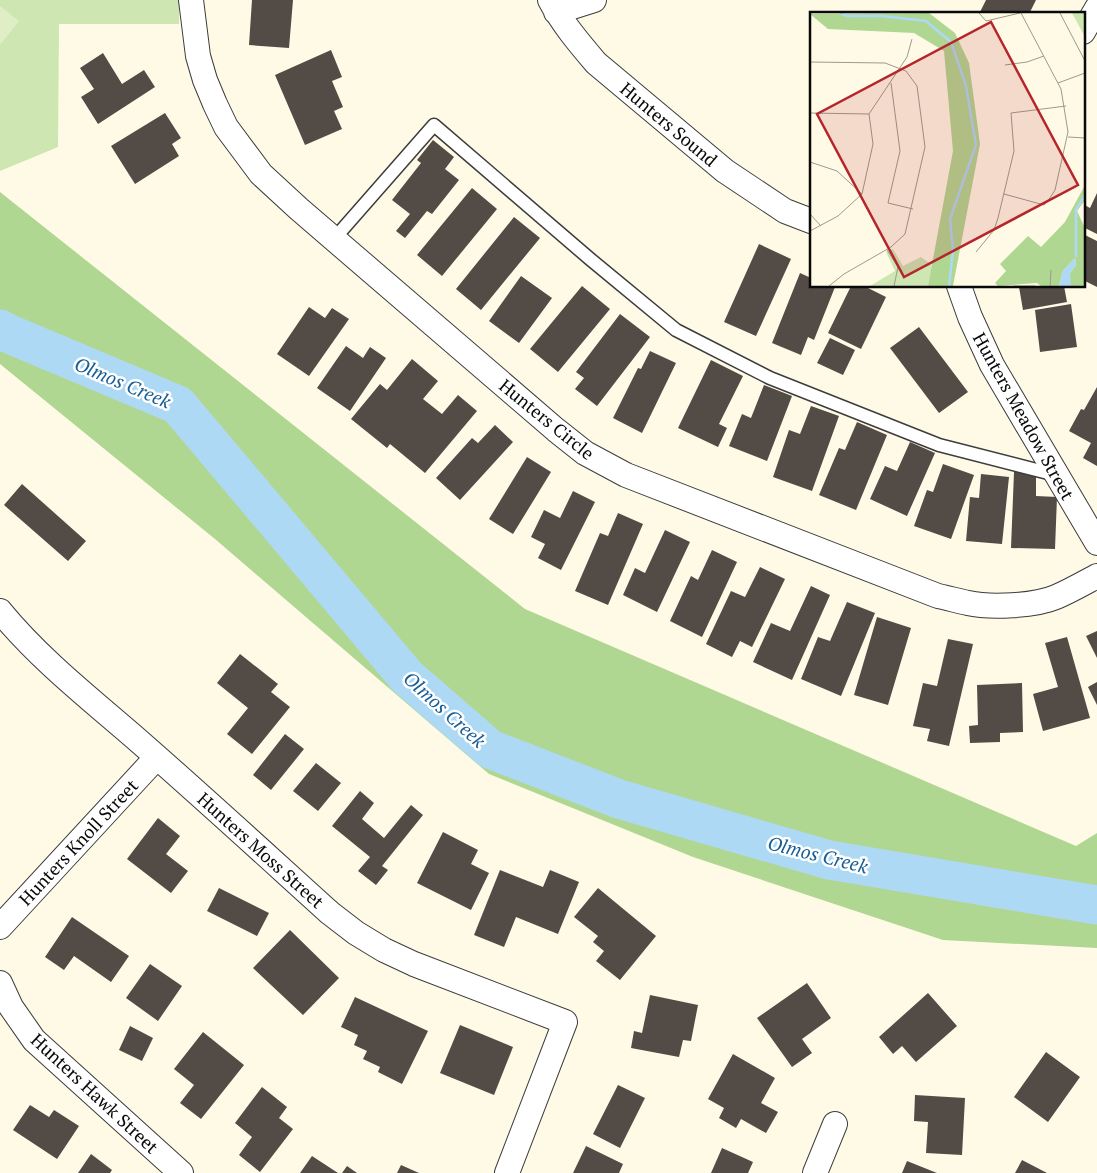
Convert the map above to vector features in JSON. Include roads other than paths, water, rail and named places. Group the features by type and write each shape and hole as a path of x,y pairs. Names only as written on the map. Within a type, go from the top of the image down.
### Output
{"street":[{"name":"Hunters Circle","path":"191,0 198,56 208,88 226,127 261,174 334,239 585,453 626,475 938,596 969,604 1002,606 1028,604 1054,598 1097,576"},
{"path":"553,6 594,0"},
{"name":"Hunters Sound","path":"553,6 596,63 725,171 784,211 810,221"},
{"path":"1084,30 1097,8"},
{"name":"Hunters Meadow Street","path":"960,288 970,317 992,365 1097,543"},
{"name":"Hunters Moss Street","path":"0,611 16,631 45,658 330,913 356,933 384,950 414,964 565,1022 507,1173"},
{"name":"Hunters Knoll Street","path":"0,928 157,757"},
{"name":"Hunters Hawk Street","path":"0,983 11,1007 34,1040 181,1173"},
{"path":"815,1173 835,1124"}],"lane":[{"path":"334,239 434,125 676,330 770,378 939,444 1057,475"}],"waterway":[{"name":"Olmos Creek","path":"0,329 178,405 407,677 490,749 619,799 829,860 1097,905"}]}
